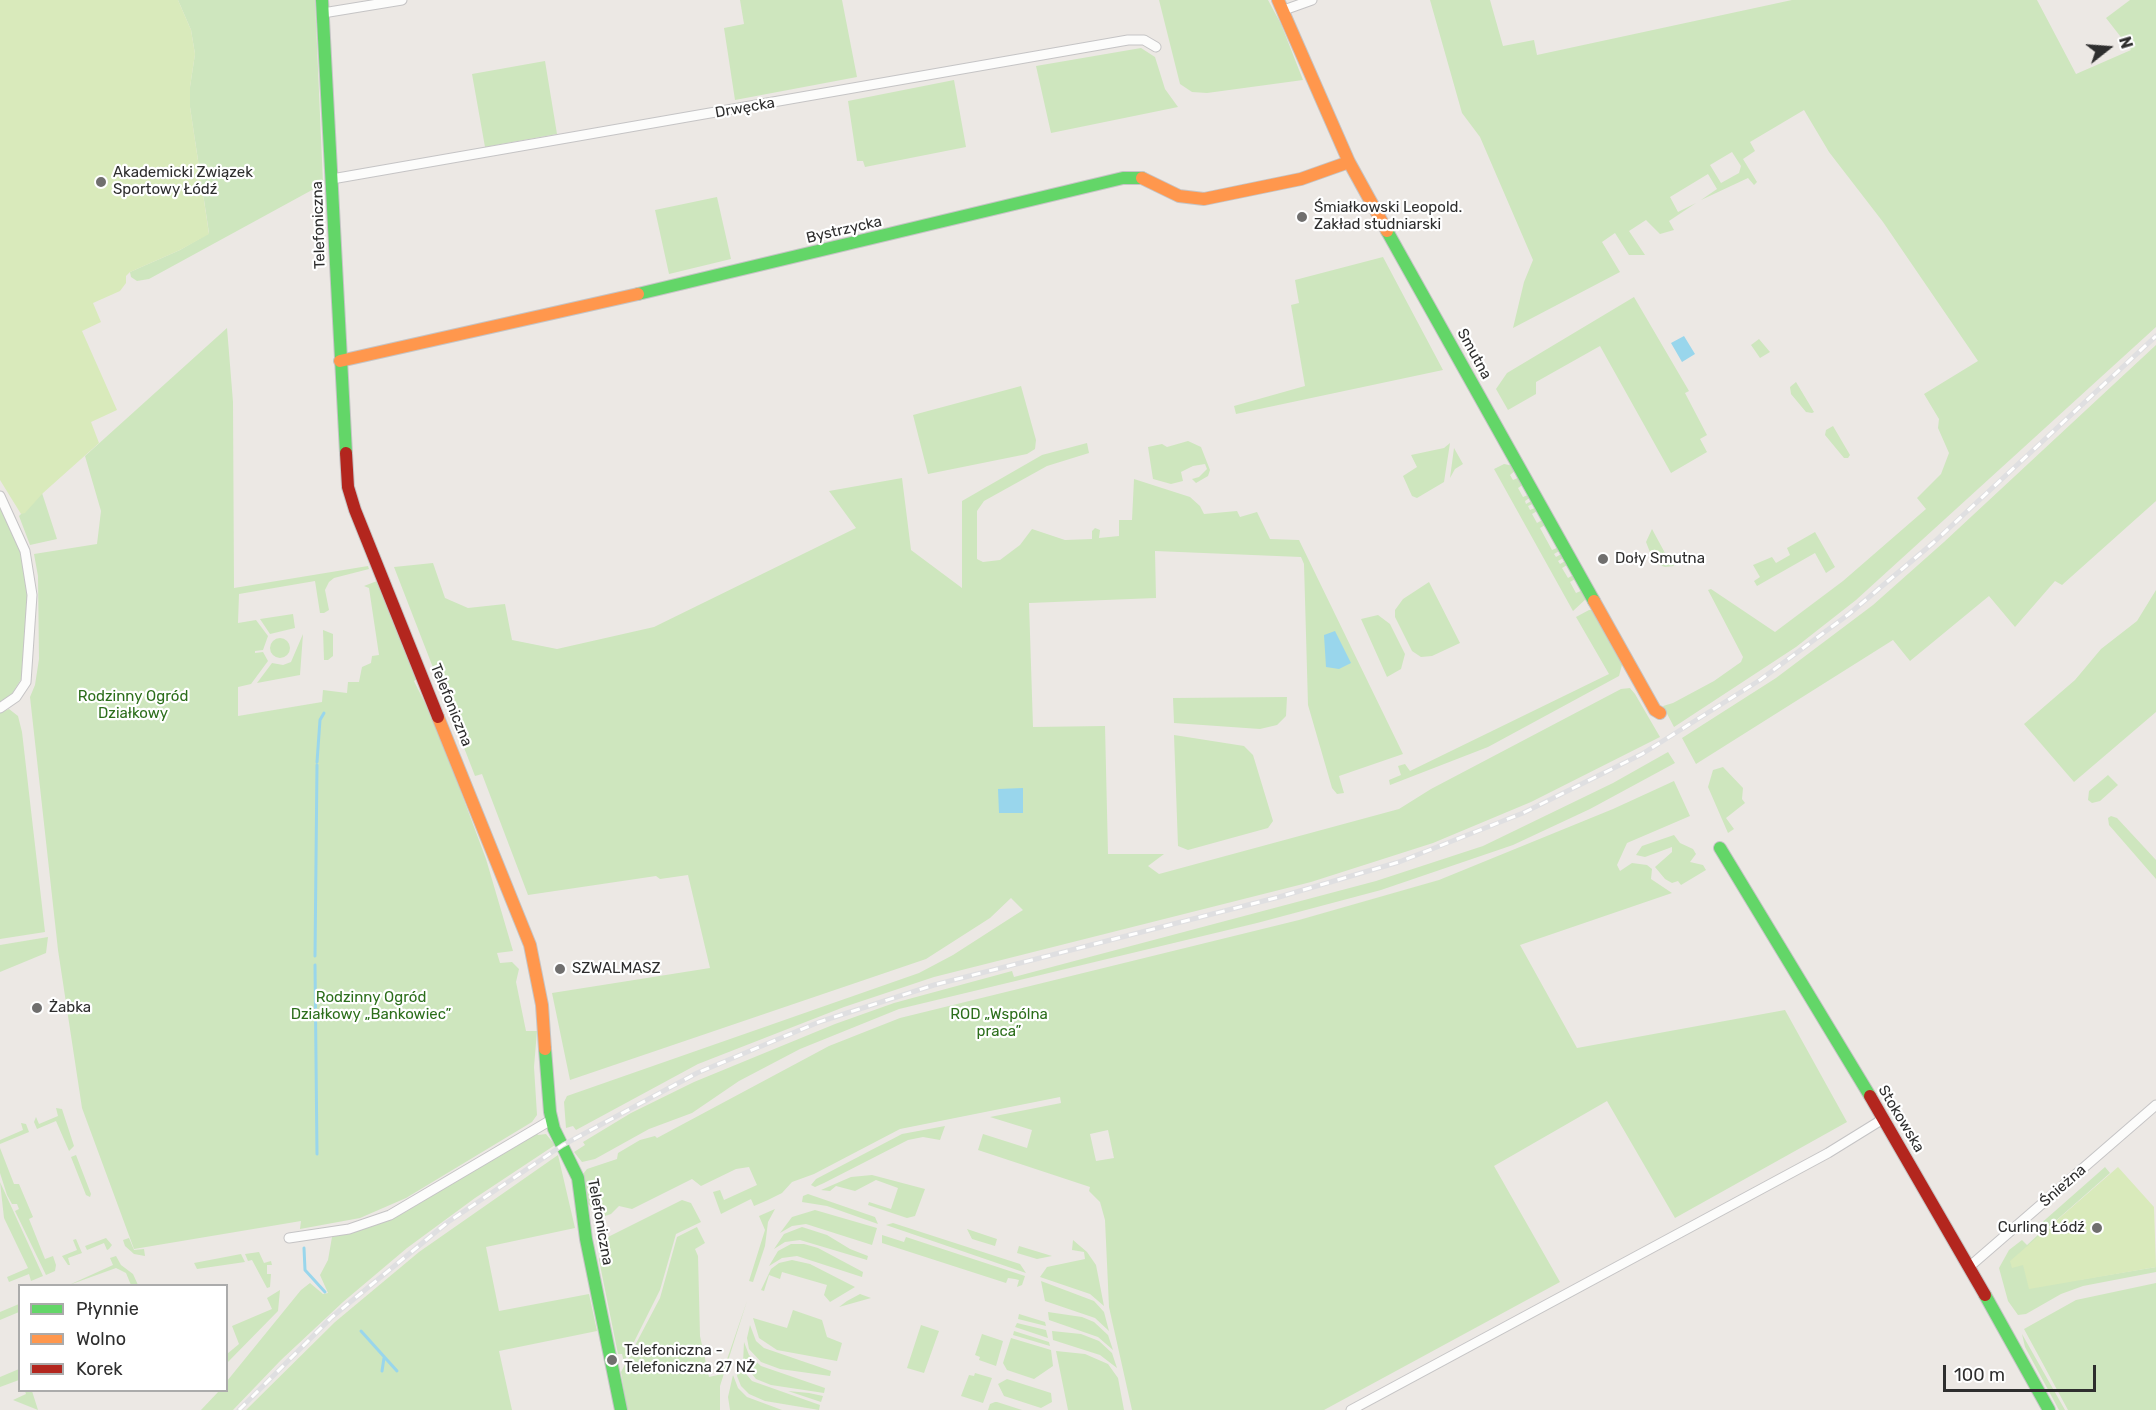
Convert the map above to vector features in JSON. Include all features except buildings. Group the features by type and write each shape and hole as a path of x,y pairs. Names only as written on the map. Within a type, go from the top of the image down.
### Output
{"street":[{"path":"323,6 402,0"},
{"path":"1281,5 1312,0"},
{"name":"Smutna","path":"1281,5 1349,162 1655,710 1660,713"},
{"name":"Telefoniczna","path":"323,6 347,477 353,505 531,945 542,1005 551,1120 578,1178 586,1239 621,1410"},
{"name":"Drwęcka","path":"332,179 1105,44 1144,40 1156,47"},
{"name":"Bystrzycka","path":"340,361 690,282 1123,178 1145,178 1179,196 1204,199 1301,180 1349,162"},
{"path":"0,496 25,551 32,581 32,608 26,682 16,698 0,708"},
{"name":"Stokowska","path":"1720,848 1883,1119 2049,1410"},
{"name":"Śnieżna","path":"1969,1267 2156,1105"},
{"path":"1351,1410 1827,1153 1883,1119"},
{"path":"289,1238 349,1229 390,1215 551,1120"}],"green space":[{"name":"Akademicki Związek Sportowy Łódź","path":"0,0 178,0 191,30 195,54 190,87 190,107 209,234 180,250 130,272 120,291 93,303 101,322 82,331 117,410 91,422 99,443 43,493 25,513 21,514 0,480"},
{"path":"178,0 315,0 323,184 149,279 137,281 131,277 130,272 180,250 209,233 190,107 190,87 195,54 191,30"},
{"path":"740,0 842,0 857,77 735,100 724,28 744,24"},
{"path":"1159,0 1268,0 1281,24 1303,80 1207,93 1192,92 1180,84"},
{"path":"1430,0 1490,0 1503,46 1534,40 1537,55 1792,0 2037,0 2076,74 2131,50 2106,18 2130,0 2156,0 2156,327 1856,600 1796,647 1674,727 1663,706 1714,681 1741,662 1743,657 1708,590 1711,589 1775,632 1843,581 1926,509 1917,498 1941,474 1949,453 1938,428 1939,419 1924,394 1978,361 1883,222 1829,152 1804,110 1750,142 1755,151 1743,159 1757,182 1754,185 1748,178 1701,200 1717,189 1708,174 1670,197 1678,212 1696,203 1669,221 1674,230 1660,234 1646,220 1629,231 1645,255 1629,255 1615,233 1602,242 1620,272 1513,328 1524,282 1533,260 1480,137 1462,113","holes":["1732,152 1741,166 1739,173 1721,183 1710,165"]},
{"path":"1141,48 1155,57 1165,89 1178,107 1051,133 1036,66"},
{"path":"545,61 557,134 485,147 472,74"},
{"path":"954,80 966,147 865,167 863,161 857,161 848,101"},
{"path":"717,197 731,259 669,274 655,210"},
{"path":"1383,257 1443,370 1236,414 1234,406 1305,386 1291,305 1299,303 1295,280"},
{"path":"1634,297 1689,391 1685,393 1707,435 1700,439 1707,452 1671,473 1600,346 1536,382 1536,394 1508,410 1496,389 1507,373"},
{"path":"227,328 233,402 234,588 368,566 369,569 334,578 329,582 325,590 329,610 324,613 320,613 315,581 239,594 238,623 256,620 268,636 263,650 255,651 255,653 263,652 268,661 251,684 238,687 238,716 322,702 323,690 347,693 348,682 359,682 362,667 371,663 372,656 379,655 369,588 364,586 377,581 418,678 414,681 436,725 486,859 513,951 497,953 500,963 512,962 519,969 516,982 526,1031 537,1031 534,1067 537,1115 532,1122 406,1198 360,1218 300,1229 301,1221 134,1249 82,1108 58,950 30,697 35,685 39,659 38,576 34,554 97,544 101,511 85,456"},
{"path":"1759,339 1770,352 1760,358 1751,345"},
{"path":"2156,345 2156,501 2062,585 2055,581 2015,627 1989,596 1910,661 1893,640 1696,764 1682,738 1776,678 1873,605"},
{"path":"1796,382 1814,412 1806,412 1791,394 1790,387"},
{"path":"1021,386 1036,440 1035,449 1027,454 928,474 913,415"},
{"path":"1833,426 1850,455 1848,458 1844,458 1825,435 1826,430"},
{"path":"1188,441 1201,447 1210,470 1208,476 1196,483 1192,479 1199,477 1207,469 1205,464 1193,466 1181,472 1183,481 1171,484 1153,479 1148,447 1162,444 1167,447"},
{"path":"1087,443 1089,453 1047,466 984,501 977,511 977,559 983,562 1000,560 1020,545 1032,529 1065,540 1092,539 1092,531 1095,528 1100,530 1099,538 1119,536 1119,520 1132,520 1134,479 1190,497 1200,506 1204,514 1237,511 1240,517 1257,512 1270,539 1299,540 1403,754 1339,776 1344,793 1337,794 1332,788 1308,705 1304,564 1301,557 1155,551 1156,598 1029,603 1033,727 1105,726 1108,854 1164,854 1148,866 1159,874 1399,809 1431,789 1621,689 1630,688 1635,694 1660,737 1531,802 1433,843 1311,882 934,977 844,1007 698,1064 576,1130 573,1126 566,1128 564,1102 567,1096 919,973 953,955 1023,910 1011,898 990,918 926,959 570,1080 552,993 710,968 688,875 660,879 656,876 528,895 482,774 475,776 394,567 433,563 445,598 468,608 505,604 512,640 557,649 654,627 856,528 829,491 902,478 911,550 962,588 962,501 1042,455"},
{"path":"1450,443 1444,482 1417,498 1412,496 1403,476 1417,467 1411,455 1444,448"},
{"path":"1454,448 1463,464 1455,469 1450,478"},
{"path":"1504,464 1514,466 1516,470 1510,475 1513,480 1520,477 1524,484 1518,488 1523,497 1530,494 1531,497 1525,501 1526,504 1533,500 1535,503 1528,506 1530,510 1537,507 1539,510 1532,514 1537,523 1544,519 1547,524 1540,528 1552,550 1559,547 1561,550 1554,554 1556,557 1563,553 1565,557 1558,561 1560,564 1567,560 1569,564 1562,568 1568,578 1575,574 1577,578 1570,582 1576,593 1583,590 1587,598 1573,611 1494,469"},
{"path":"42,493 57,539 30,545 19,516"},
{"path":"0,506 20,550 27,586 27,606 23,676 12,694 0,702"},
{"path":"1652,529 1665,553 1653,560 1646,542"},
{"path":"1815,532 1835,567 1826,573 1815,553 1757,586 1754,581 1760,577 1753,565 1772,557 1776,563 1790,555 1787,548"},
{"path":"1668,555 1674,566 1665,567 1654,563"},
{"path":"1429,582 1460,643 1432,656 1421,657 1412,651 1395,617 1395,610 1403,599"},
{"path":"2156,590 2156,712 2074,782 2024,724 2075,680 2101,649 2137,621"},
{"path":"1589,610 1595,610 1623,661 1619,676 1488,747 1390,785 1389,780 1401,775 1398,766 1405,764 1410,771 1609,674 1576,617"},
{"path":"293,614 295,628 270,634 260,619"},
{"path":"1378,615 1390,624 1405,654 1401,669 1387,677 1361,619"},
{"path":"323,630 333,634 333,656 328,660 324,660"},
{"path":"303,634 300,675 257,683 272,663 283,665 291,662"},
{"path":"276,638 284,638 290,644 290,652 284,658 276,658 270,652 270,644"},
{"path":"1287,697 1286,716 1277,725 1260,729 1174,723 1173,698"},
{"path":"9,709 18,716 22,732 45,932 0,939 0,713"},
{"path":"1174,735 1244,746 1253,755 1273,821 1268,828 1188,850 1178,846"},
{"path":"1668,752 1675,763 1590,809 1513,845 1381,890 1257,923 899,1009 800,1049 739,1081 692,1113 649,1129 595,1159 582,1162 574,1152 585,1145 583,1142 631,1113 694,1082 835,1024 894,1003 1012,971 1014,977 1376,881 1483,846 1613,783"},
{"path":"1723,767 1743,788 1742,799 1745,803 1726,818 1734,829 1728,833 1708,787 1713,770"},
{"path":"2108,775 2118,785 2100,801 2092,803 2088,800 2089,791"},
{"name":"ROD „Wspólna praca”","path":"1674,781 1690,816 1627,843 1617,865 1620,871 1632,863 1647,865 1652,869 1651,879 1672,893 1520,945 1577,1048 1785,1010 1847,1122 1675,1218 1607,1101 1494,1166 1560,1282 1324,1410 1132,1410 1109,1307 1105,1220 1100,1202 1089,1191 1090,1187 978,1150 983,1134 1027,1148 1032,1130 990,1117 1061,1103 1060,1097 900,1129 814,1174 792,1182 782,1193 768,1200 754,1206 751,1199 721,1214 713,1192 720,1190 724,1200 757,1185 749,1167 736,1169 701,1186 692,1179 632,1209 619,1206 611,1214 602,1217 588,1204 583,1174 587,1169 617,1159 618,1153 640,1140 655,1136 657,1138 829,1046 900,1018 1299,920 1439,880 1613,809","holes":["1108,1130 1114,1158 1096,1161 1090,1134"]},
{"path":"2111,816 2117,818 2156,860 2156,879 2109,825 2108,818"},
{"path":"1674,835 1680,843 1693,849 1696,854 1690,862 1703,865 1706,870 1681,885 1678,881 1672,883 1665,879 1655,867 1672,852 1672,847 1645,857 1636,855 1642,846"},
{"path":"48,937 46,953 0,972 0,945"},
{"path":"56,1108 62,1109 74,1146 69,1151 56,1121 37,1129 34,1122 36,1117 39,1124 58,1116"},
{"path":"21,1123 26,1124 29,1132 0,1144 0,1140 23,1130"},
{"path":"945,1126 940,1140 923,1137 908,1140 824,1183 815,1187 811,1185 816,1179 902,1134"},
{"path":"537,1133 538,1135 546,1134 555,1145 475,1198 407,1248 343,1302 281,1360 233,1410 201,1410 218,1392 228,1392 228,1380 301,1290 310,1283 323,1294 328,1293 320,1275 328,1260 332,1237 370,1227 400,1215"},
{"path":"0,1148 14,1184 19,1184 33,1217 29,1219 45,1259 53,1256 55,1271 46,1275 15,1211 19,1209 17,1204 12,1204 7,1195 0,1173"},
{"path":"76,1155 91,1194 90,1197 86,1195 71,1157"},
{"path":"558,1155 575,1228 486,1247 499,1311 589,1294 597,1331 499,1351 512,1410 246,1410 335,1322 419,1252"},
{"path":"2105,1167 2110,1173 2043,1232 2038,1226"},
{"path":"2118,1167 2154,1207 2156,1267 2029,1289 2023,1265 2012,1268 2010,1261"},
{"path":"872,1175 925,1189 915,1216 907,1218 868,1205 869,1202 891,1209 898,1188 876,1180 855,1191 836,1186 830,1191 821,1190 851,1177"},
{"path":"0,1182 43,1276 31,1281 29,1274 9,1282 7,1277 28,1268 4,1218"},
{"path":"808,1194 875,1217 878,1224 827,1206 802,1202 803,1196"},
{"path":"682,1200 691,1203 701,1222 676,1234 660,1290 624,1362 622,1354 618,1354 599,1260 601,1244 606,1238"},
{"path":"775,1209 768,1222 765,1246 753,1282 749,1281 765,1230 759,1216"},
{"path":"815,1210 877,1228 872,1245 806,1224 792,1226 780,1233 792,1217"},
{"path":"893,1223 1020,1264 1026,1273 886,1225"},
{"path":"697,1227 705,1243 695,1249 698,1256 700,1336 709,1377 722,1374 747,1301 720,1386 720,1410 627,1410 621,1372 660,1298 677,1237"},
{"path":"802,1227 827,1235 850,1249 868,1256 867,1260 800,1240 785,1242 774,1249 784,1234"},
{"path":"967,1229 997,1239 995,1246 972,1239"},
{"path":"2040,1233 2078,1280 2156,1267 2156,1272 2083,1286 2061,1294 2026,1314 2018,1315 2008,1301 1999,1268 2009,1250 2022,1240 2027,1245"},
{"path":"882,1235 904,1242 906,1237 1025,1276 1022,1285 1017,1287 1019,1280 1008,1278 1006,1283 882,1243"},
{"path":"106,1238 112,1245 107,1250 104,1243 87,1250 85,1246"},
{"path":"129,1238 134,1250 144,1249 145,1256 134,1254 125,1246 123,1240"},
{"path":"76,1239 82,1253 68,1258 70,1265 68,1265 62,1256 77,1250 73,1240"},
{"path":"1073,1240 1087,1252 1096,1265 1104,1306 1090,1294 1040,1277 1047,1267 1085,1259 1084,1252 1072,1250"},
{"path":"791,1244 804,1244 818,1248 863,1272 862,1277 797,1256 782,1258 769,1266 778,1251"},
{"path":"1019,1246 1052,1256 1037,1259 1017,1253"},
{"path":"259,1252 264,1263 271,1261 272,1265 267,1265 267,1274 271,1274 270,1287 267,1288 252,1260 248,1261 245,1254"},
{"path":"241,1254 245,1262 197,1269 194,1263"},
{"path":"116,1256 121,1265 133,1274 138,1284 131,1284 126,1273 116,1268 71,1284 113,1265 110,1258"},
{"path":"792,1260 810,1264 855,1287 830,1302 824,1295 827,1285 782,1272 780,1279 769,1275 764,1291 761,1290 771,1269 779,1263"},
{"path":"1041,1281 1094,1301 1104,1312 1109,1331 1095,1318 1045,1301"},
{"path":"2156,1283 2156,1410 2068,1410 2024,1329 2076,1300"},
{"path":"280,1290 278,1311 228,1362 228,1353 239,1344 232,1326 272,1309 267,1298"},
{"path":"860,1294 871,1298 839,1307 847,1301"},
{"path":"18,1304 18,1312 0,1320 0,1312"},
{"path":"793,1310 822,1320 827,1337 842,1343 837,1361 777,1350 759,1338 753,1318 787,1328"},
{"path":"1048,1312 1082,1317 1094,1322 1108,1335 1113,1350 1098,1337 1049,1320"},
{"path":"1019,1314 1045,1322 1046,1326 1018,1319"},
{"path":"1017,1323 1046,1330 1048,1338 1015,1327"},
{"path":"750,1325 756,1341 764,1348 831,1371 830,1376 780,1369 761,1362 749,1349 747,1338"},
{"path":"921,1325 939,1331 924,1373 907,1368"},
{"path":"1014,1331 1049,1342 1050,1346 1013,1335"},
{"path":"1052,1331 1081,1334 1099,1341 1112,1353 1117,1368 1100,1355 1053,1340"},
{"path":"982,1334 1003,1341 996,1366 979,1360 980,1357 975,1355"},
{"path":"2022,1334 2065,1410 2059,1410 2025,1347"},
{"path":"1011,1338 1051,1350 1053,1366 1034,1379 1007,1370 1003,1363"},
{"path":"744,1342 749,1355 761,1366 825,1388 824,1393 771,1385 756,1379 743,1363"},
{"path":"1056,1351 1085,1354 1108,1364 1118,1378 1124,1410 1068,1410"},
{"path":"739,1359 742,1369 752,1381 820,1405 819,1410 765,1401 749,1394 741,1386 737,1376"},
{"path":"18,1369 18,1380 0,1387 0,1377"},
{"path":"975,1373 992,1378 983,1403 961,1396 969,1375 974,1376"},
{"path":"733,1375 738,1388 747,1397 782,1410 730,1410 728,1397"},
{"path":"1007,1379 1051,1393 1052,1402 1041,1408 1004,1396 998,1384"},
{"path":"788,1391 809,1393 823,1396 821,1402"},
{"path":"25,1392 32,1392 38,1410 13,1400 26,1394"},
{"path":"995,1402 1022,1410 988,1410 990,1404"}],"water":[{"path":"1684,336 1695,354 1682,362 1671,343"},
{"path":"1335,631 1351,663 1339,669 1326,667 1324,635"},
{"path":"1023,788 1023,813 999,813 998,789"}],"waterway":[{"path":"317,762 320,720 324,713"},
{"path":"315,956 317,765"},
{"path":"315,965 317,1154"},
{"path":"304,1248 305,1270 325,1292"},
{"path":"361,1331 397,1371"},
{"path":"382,1371 384,1358"}],"railway":[{"path":"239,1410 332,1317 448,1222 563,1145 697,1073 819,1022 934,985 1279,897 1399,862 1523,813 1642,754 1760,680 1849,614 1933,543 2156,336"}],"traffic: fast":[{"path":"322,0 346,453"},
{"path":"638,294 1123,178 1142,178"},
{"path":"1387,231 1594,601"},
{"path":"1720,848 1870,1096"},
{"path":"545,1049 550,1112 554,1129 578,1178 586,1239 621,1410"},
{"path":"1985,1295 2049,1410"}],"traffic: slow":[{"path":"1278,0 1349,162 1387,231"},
{"path":"1142,178 1179,196 1204,199 1301,179 1349,162"},
{"path":"340,361 638,294"},
{"path":"1594,601 1655,710 1660,713"},
{"path":"438,717 530,945 542,1005 545,1049"}],"traffic: jam":[{"path":"346,453 348,487 355,510 438,717"},
{"path":"1870,1096 1985,1295"}],"place":[{"name":"Akademicki Związek Sportowy Łódź","path":"101,182"},
{"name":"Śmiałkowski Leopold. Zakład studniarski","path":"1302,217"},
{"name":"Doły Smutna","path":"1603,559"},
{"name":"SZWALMASZ","path":"560,969"},
{"name":"Żabka","path":"37,1008"},
{"name":"Curling Łódź","path":"2097,1228"},
{"name":"Telefoniczna - Telefoniczna 27 NŻ","path":"612,1360"}],"park label":[{"name":"Rodzinny Ogród Działkowy","path":"133,706"},
{"name":"Rodzinny Ogród Działkowy „Bankowiec”","path":"371,1006"}]}
